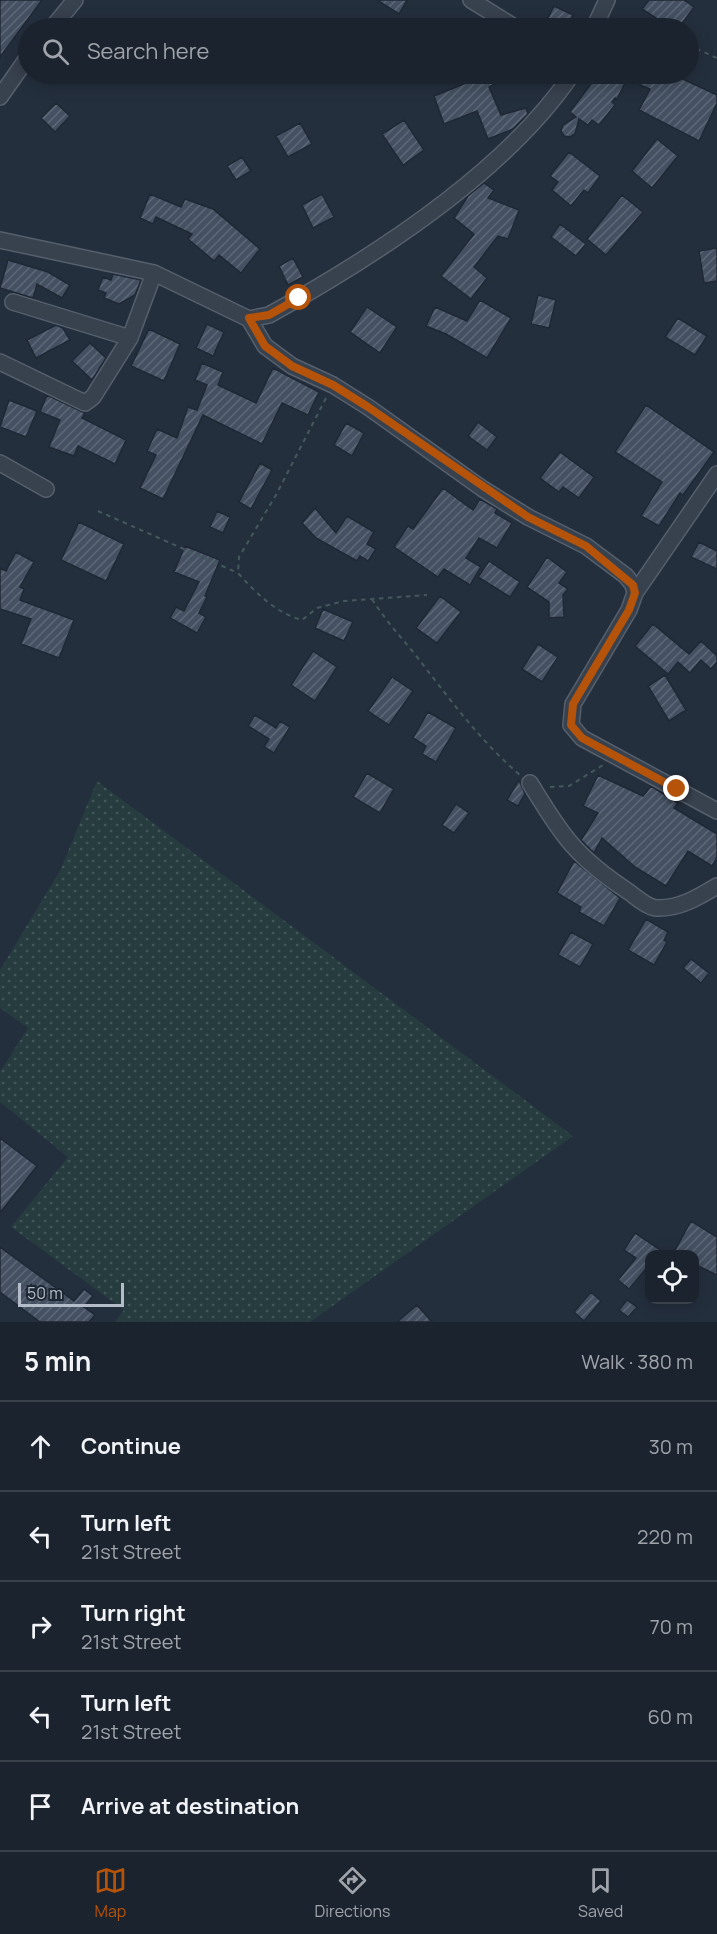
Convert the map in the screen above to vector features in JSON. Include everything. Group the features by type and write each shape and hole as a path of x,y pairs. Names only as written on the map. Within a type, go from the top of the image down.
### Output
{"street":[{"path":"60,18 75,0"},
{"path":"471,0 500,18"},
{"path":"599,18 607,0"},
{"path":"0,98 18,72"},
{"path":"0,240 154,273 249,318 269,315 391,240 510,149 551,105 565,84"},
{"path":"0,362 85,403 93,398 130,338 154,273"},
{"path":"13,302 130,338"},
{"path":"249,318 265,346 292,366 333,385 483,489 528,517 586,546 626,576 633,585 635,593"},
{"path":"0,463 46,489"},
{"path":"717,474 635,593 629,610 573,704 571,725 582,738 717,811"},
{"path":"530,783 572,847 595,869 653,908 670,907 698,898 717,886"}],"path":[{"path":"699,50 717,57"},
{"path":"238,573 239,557 276,495 333,385"},
{"path":"98,511 238,573 252,589 285,616 302,620 317,608 344,601 427,595"},
{"path":"372,598 387,623 456,708 502,759 530,783 554,788 569,786 616,756"}],"green space":[{"path":"97,781 573,1136 310,1322 115,1322 124,1310 11,1227 68,1157 0,1102 0,1072 28,1028 0,1008 0,970 61,869"}],"building":[{"path":"0,0 42,0 29,18 18,18 18,33 0,57"},
{"path":"377,0 407,0 399,14"},
{"path":"649,0 684,0 694,7 686,18 656,18 642,9"},
{"path":"554,6 573,15 572,18 548,18"},
{"path":"464,84 494,84 489,87 501,115 526,108 528,114 513,129 488,139 477,111 444,124 434,96"},
{"path":"591,84 624,84 617,99 615,98 612,102 615,105 599,125 592,120 588,125 579,119 575,134 570,137 564,136 561,131 563,125 576,117 570,112"},
{"path":"638,84 693,84 717,95 717,103 699,141 639,110 650,89"},
{"path":"56,103 70,116 55,132 41,118"},
{"path":"404,120 424,150 403,165 382,134"},
{"path":"300,123 312,144 288,157 276,136"},
{"path":"657,139 678,156 652,188 632,171"},
{"path":"569,152 600,176 588,193 584,190 571,206 552,190 558,182 550,176"},
{"path":"242,157 251,171 236,180 227,166"},
{"path":"484,183 494,190 488,198 519,210 508,239 498,236 474,267 487,278 471,299 441,276 474,234 454,218 468,196"},
{"path":"150,194 181,207 185,199 213,209 260,249 241,273 219,255 214,261 188,239 192,234 156,217 153,224 140,218"},
{"path":"322,194 334,217 313,228 302,205"},
{"path":"622,195 643,212 606,255 587,239"},
{"path":"560,224 586,244 576,256 551,237"},
{"path":"717,248 717,281 704,283 699,251"},
{"path":"293,258 303,277 288,285 279,266"},
{"path":"8,260 48,272 70,285 62,298 37,284 33,298 0,288"},
{"path":"113,274 141,280 135,295 119,304 104,298 106,293 98,290 103,277 111,280"},
{"path":"538,295 556,300 549,328 531,324"},
{"path":"480,300 511,318 487,358 446,334 426,326 435,307 467,321"},
{"path":"367,307 397,327 380,353 350,332"},
{"path":"678,318 707,336 695,355 665,337"},
{"path":"207,324 224,332 213,356 196,348"},
{"path":"56,325 63,328 70,340 36,358 27,340"},
{"path":"149,329 180,344 164,381 131,366"},
{"path":"90,343 106,358 92,380 72,361"},
{"path":"202,363 223,372 218,385 256,403 273,368 319,392 308,415 282,403 262,444 203,415 163,499 140,488 156,455 147,451 157,429 177,438 188,407 197,410 207,385 195,380"},
{"path":"47,395 85,413 82,418 126,440 115,464 78,446 74,456 49,447 60,420 40,412"},
{"path":"9,400 37,411 26,437 0,427"},
{"path":"646,405 714,452 683,495 680,493 659,526 641,516 662,482 615,452"},
{"path":"478,422 497,437 487,450 468,436"},
{"path":"346,423 364,433 352,456 334,445"},
{"path":"560,452 594,477 579,498 563,487 559,492 540,478"},
{"path":"260,463 272,470 251,509 239,502"},
{"path":"443,488 473,510 480,499 497,509 495,513 512,523 497,548 479,538 466,558 481,567 470,585 444,569 438,577 394,547 408,526 413,529"},
{"path":"315,508 336,533 347,516 374,532 367,544 376,549 368,561 360,556 357,561 316,538 302,523"},
{"path":"217,511 230,517 223,533 210,527"},
{"path":"79,522 124,544 106,581 61,560"},
{"path":"699,542 717,551 717,569 691,557"},
{"path":"185,546 220,560 199,613 206,617 197,633 170,618 176,607 184,611 199,582 174,572"},
{"path":"16,552 34,562 20,587 24,589 20,600 74,620 59,658 21,644 31,619 0,609 0,568 6,571"},
{"path":"547,557 567,572 559,583 568,589 563,595 564,617 549,618 549,602 527,587"},
{"path":"489,561 520,582 510,597 478,577"},
{"path":"440,596 461,612 437,643 416,628"},
{"path":"323,609 353,622 344,641 315,628"},
{"path":"653,624 689,654 701,641 717,656 717,662 711,669 701,660 690,673 678,662 668,674 635,646"},
{"path":"538,644 558,657 542,682 522,669"},
{"path":"313,651 337,667 315,701 291,685"},
{"path":"665,675 686,710 669,721 648,686"},
{"path":"392,677 413,691 389,725 368,711"},
{"path":"428,712 456,728 436,762 422,754 426,746 413,738"},
{"path":"255,715 276,728 280,721 290,727 274,753 264,747 269,739 248,726"},
{"path":"367,773 394,789 380,813 353,797"},
{"path":"598,775 643,796 651,786 678,803 674,808 717,834 717,857 712,866 688,851 666,886 635,867 602,838 594,853 581,840 598,813 583,806"},
{"path":"519,780 525,794 518,806 507,800"},
{"path":"456,804 469,813 454,833 442,825"},
{"path":"574,861 620,898 604,926 579,912 581,907 557,893"},
{"path":"646,919 668,932 664,940 667,942 654,965 628,950"},
{"path":"571,932 593,944 580,967 558,955"},
{"path":"691,959 709,973 701,983 683,968"},
{"path":"0,1138 37,1166 0,1213"},
{"path":"691,1221 717,1237 717,1275 699,1266 699,1250 675,1250"},
{"path":"635,1233 660,1250 645,1250 645,1270 629,1289 618,1280 636,1258 624,1250"},
{"path":"0,1247 74,1301 84,1289 93,1296 84,1307 95,1315 89,1322 40,1322 0,1292"},
{"path":"591,1292 601,1301 584,1321 574,1312"},
{"path":"627,1300 637,1307 628,1317 619,1310"},
{"path":"417,1305 432,1322 397,1322"}],"route":[{"path":"299,298 269,315 249,318 265,346 292,366 333,385 368,407 483,489 528,517 586,546 626,576 633,585 635,593 629,610 573,704 571,725 582,738 677,789"}]}
